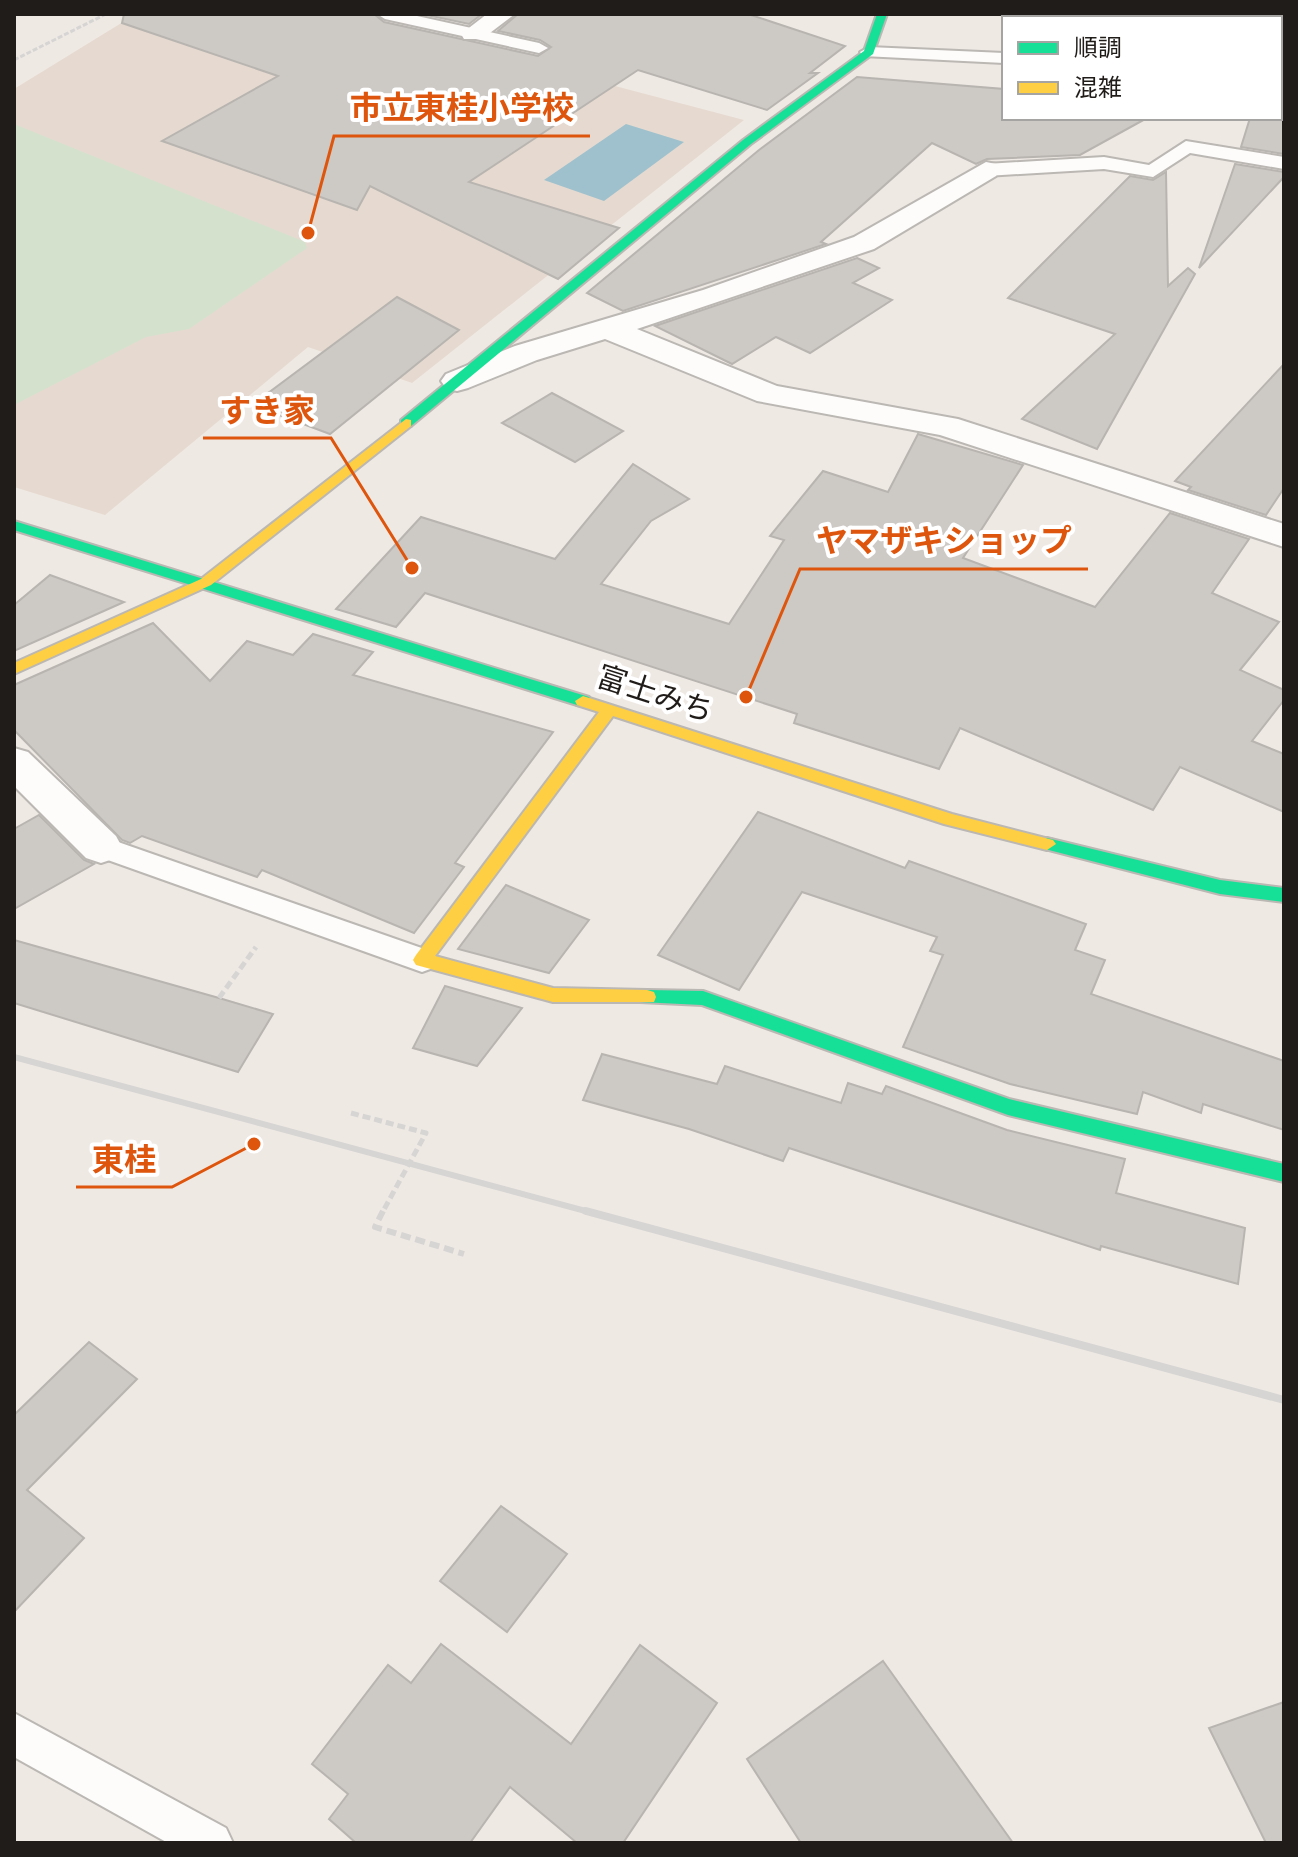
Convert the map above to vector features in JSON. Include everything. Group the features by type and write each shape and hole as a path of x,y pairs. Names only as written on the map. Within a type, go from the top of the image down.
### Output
{"main road":[{"path":"14,669 206,582 457,381 747,142 869,52 882,14"},
{"name":"富士みち","path":"14,525 610,709 950,820 1220,887 1284,895"},
{"path":"610,709 422,960 553,995 703,998 1008,1107 1284,1173"}],"street":[{"path":"473,34 503,14"},
{"path":"457,381 603,327 714,296 864,243 986,170"},
{"path":"603,327 769,394 946,426 1284,536"},
{"path":"14,762 101,847"}],"lane":[{"path":"385,14 539,48"},
{"path":"869,52 1002,58"},
{"path":"986,170 1104,163 1153,171 1186,147 1284,163"},
{"path":"101,847 422,960"},
{"path":"14,1734 211,1843"}],"path":[{"path":"14,60 106,14"},
{"path":"219,998 283,911"},
{"path":"351,1113 426,1133 375,1227 464,1254"}],"shaded area":[{"path":"136,14 460,45 744,120 412,383 308,347 105,515 14,487 14,89"}],"green space":[{"path":"14,124 305,242 307,248 189,329 146,337 14,405"}],"water":[{"path":"626,124 684,142 604,201 544,180"}],"building":[{"path":"124,14 374,14 384,22 538,56 551,47 540,40 498,31 518,14 748,14 845,46 810,73 818,73 767,110 638,70 469,182 619,228 558,279 370,186 357,210 162,141 278,76 122,23"},
{"path":"422,14 482,14 469,24"},
{"path":"857,77 1002,89 1002,120 1143,120 1080,155 987,159 976,164 932,143 821,242 826,244 623,311 587,293 759,150"},
{"path":"1284,99 1284,154 1241,147 1249,120 1282,120"},
{"path":"1235,164 1284,172 1284,177 1199,268"},
{"path":"1166,172 1168,286 1188,268 1195,274 1097,449 1022,419 1115,334 1008,298 1130,176 1153,180"},
{"path":"857,258 879,268 853,283 892,300 810,353 776,337 732,364 655,326"},
{"path":"397,297 459,330 330,434 252,405"},
{"path":"1284,364 1284,488 1266,515 1188,490 1191,487 1175,481"},
{"path":"552,393 623,431 575,462 502,423"},
{"path":"918,434 1023,465 963,558 1095,607 1170,513 1249,539 1212,593 1279,622 1240,670 1284,690 1284,700 1252,741 1284,754 1284,812 1180,767 1153,810 960,728 939,769 794,723 797,714 425,593 396,627 336,609 421,517 555,559 633,464 689,499 651,521 601,584 729,624 784,540 770,536 823,471 888,492"},
{"path":"50,575 124,602 14,651 14,605"},
{"path":"153,623 210,681 247,641 293,655 313,634 373,652 353,675 553,732 455,863 464,867 414,933 262,870 257,877 142,836 130,843 122,840 14,730 14,685"},
{"path":"758,812 905,868 909,861 1086,924 1075,950 1105,960 1091,994 1284,1061 1284,1130 1203,1104 1201,1113 1143,1092 1137,1114 1010,1084 903,1047 943,955 930,951 937,937 802,892 739,990 658,955"},
{"path":"39,815 84,860 94,864 14,909 14,829"},
{"path":"506,885 589,920 549,973 458,949"},
{"path":"14,940 273,1014 238,1072 14,1003"},
{"path":"445,986 522,1008 477,1066 413,1048"},
{"path":"602,1054 717,1084 725,1066 841,1103 848,1083 882,1094 886,1086 1007,1130 1125,1159 1116,1193 1245,1228 1238,1284 1101,1246 1100,1250 789,1148 783,1161 689,1129 583,1100"},
{"path":"89,1342 137,1379 27,1490 84,1538 14,1612 14,1415"},
{"path":"501,1506 567,1554 507,1632 440,1581"},
{"path":"441,1644 571,1744 640,1645 717,1703 623,1843 577,1843 510,1787 470,1843 356,1843 329,1819 348,1794 312,1764 388,1665 411,1683"},
{"path":"883,1661 1013,1843 801,1843 747,1759"},
{"path":"1284,1702 1284,1843 1266,1843 1209,1728"}],"railway":[{"path":"14,1057 593,1213"},
{"path":"586,1211 1284,1400"}],"traffic: fast":[{"path":"406,423 747,142 869,52 882,14"},
{"path":"14,525 583,701"},
{"path":"1047,844 1220,887 1284,895"},
{"path":"647,997 703,998 1008,1107 1284,1173"}],"traffic: slow":[{"path":"14,669 206,582 406,423"},
{"path":"583,701 950,820 1047,844"},
{"path":"610,709 422,960 553,995 647,997"}],"place":[{"name":"市立東桂小学校","path":"308,233"},
{"name":"すき家","path":"412,568"},
{"name":"ヤマザキショップ","path":"746,697"},
{"name":"東桂","path":"254,1144"}]}
